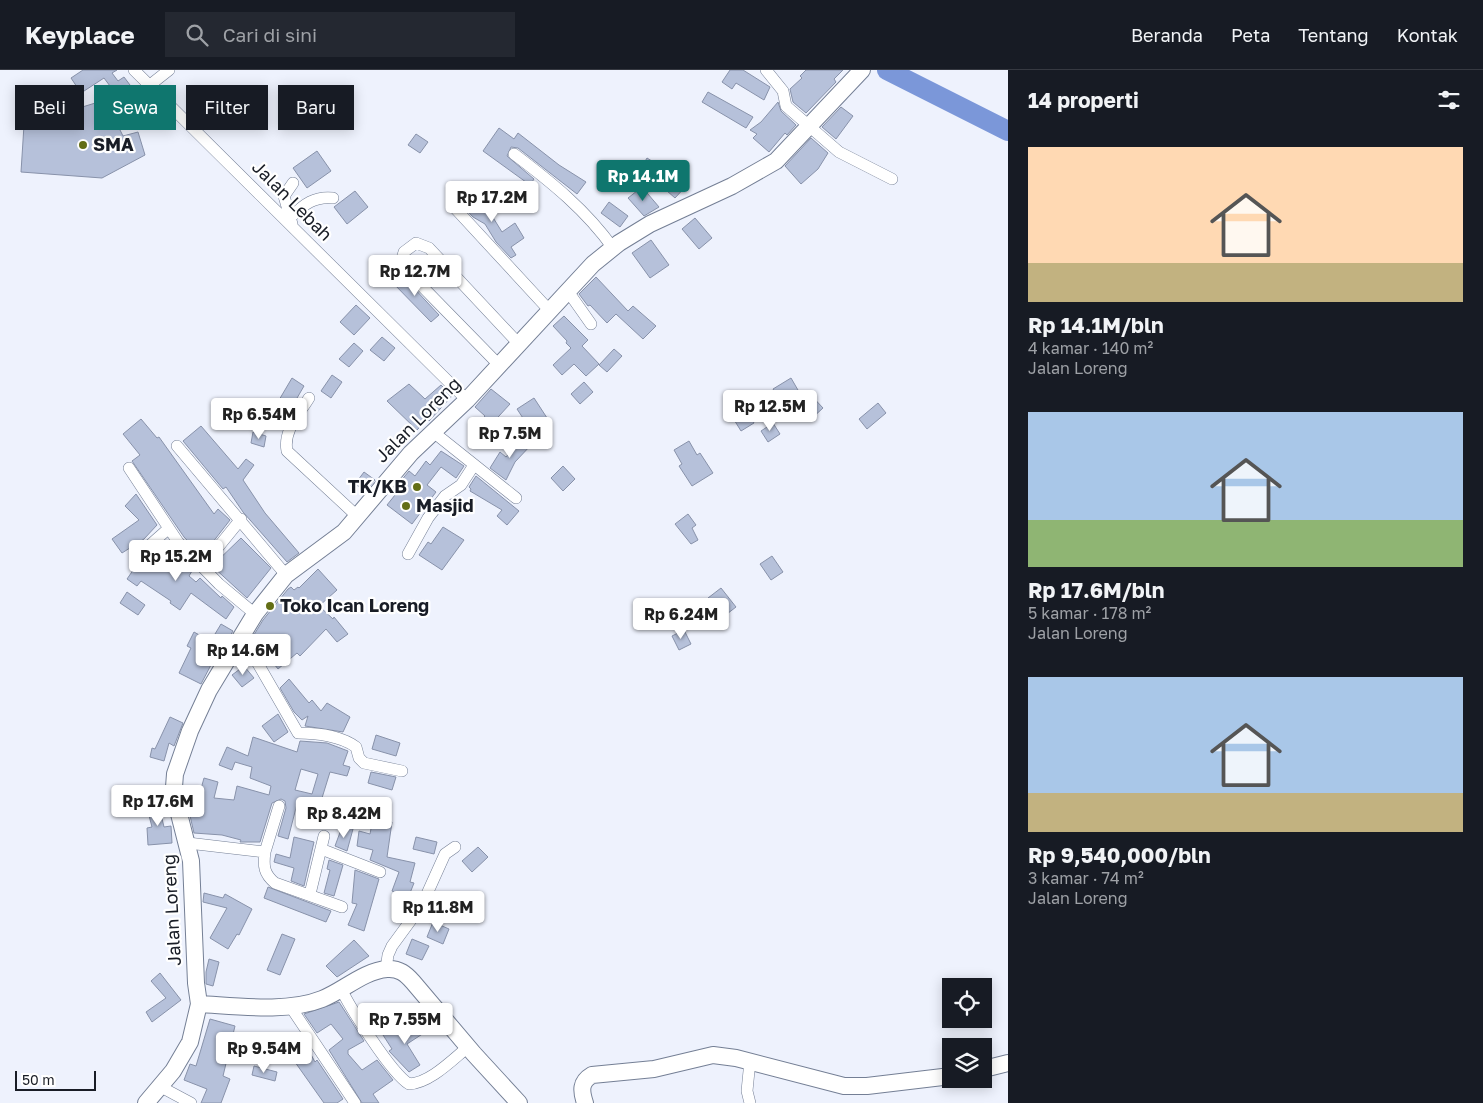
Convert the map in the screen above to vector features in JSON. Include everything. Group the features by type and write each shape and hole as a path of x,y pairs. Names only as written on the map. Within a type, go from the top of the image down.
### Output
{"street":[{"name":"Jalan Lebah","path":"134,70 149,85"},
{"path":"151,85 169,70"},
{"path":"766,70 783,92 786,106 839,152 892,179"},
{"name":"Jalan Loreng","path":"146,1103 161,1087 190,1042 199,1004 196,983 191,861 188,843 177,806 174,787 175,774 190,732 209,690 255,614 286,575 328,545 357,516 390,476 432,431 467,400 593,264 613,248 650,224 732,186 776,162 862,70"},
{"name":"Jalan Lebah","path":"176,111 292,221 467,400"},
{"path":"514,154 546,178 583,211 613,248"},
{"path":"293,183 284,196 292,221 312,200 322,197 334,198"},
{"path":"453,206 549,310"},
{"path":"499,365 410,273 401,262 404,252 416,243 429,248 518,344"},
{"path":"567,290 591,324"},
{"path":"309,398 286,437 287,451 357,516"},
{"path":"432,431 516,498"},
{"path":"177,446 241,519 286,575"},
{"path":"408,554 428,518 445,496 461,485 474,465"},
{"path":"129,468 168,529 202,567 255,614"},
{"path":"202,567 241,519"},
{"path":"142,552 168,529"},
{"path":"242,636 298,733 322,735 346,742 356,747 359,758 364,763 402,771"},
{"path":"279,806 265,852 264,866 268,877 282,886 310,894 342,907"},
{"path":"310,894 324,836"},
{"path":"188,843 265,852"},
{"path":"386,969 388,955 392,946 422,905 445,854 455,847"},
{"path":"321,849 380,872"},
{"path":"199,1004 290,1006 321,1000 376,971 386,969 404,973 519,1103"},
{"path":"341,989 371,1037 400,1077 409,1084 434,1074 468,1047"},
{"path":"290,1006 355,1103"},
{"path":"585,1103 582,1087 585,1081 592,1075 654,1069 713,1055 750,1061 844,1086 867,1086 942,1077"},
{"path":"750,1061 748,1090 750,1103"},
{"path":"992,1067 1008,1063"},
{"path":"161,1087 192,1103"}],"building":[{"path":"83,70 117,70 112,73 118,81 124,77 130,85 109,85 104,78 84,91 84,85 76,85 71,78"},
{"path":"730,70 743,70 770,87 764,100 736,83 732,89 722,82"},
{"path":"806,70 843,70 834,79 836,82 806,113 793,102 790,89 802,78 800,76"},
{"path":"708,92 753,117 746,128 702,102"},
{"path":"778,102 781,111 796,125 787,135 785,133 769,152 753,138 757,134 750,130 761,122"},
{"name":"SMA","path":"94,103 94,130 120,130 123,136 138,132 145,155 102,178 21,172 24,130 84,130 84,106"},
{"path":"841,107 853,116 836,139 822,127"},
{"path":"499,128 514,139 518,133 559,165 586,182 577,194 518,148 511,147 507,156 534,179 530,185 483,151"},
{"path":"416,134 428,142 420,153 408,145"},
{"path":"811,138 828,153 818,169 801,184 785,166"},
{"path":"317,151 331,171 307,188 293,168"},
{"path":"647,158 666,170 668,168 687,185 675,198 641,168"},
{"path":"642,187 659,207 644,216 628,198"},
{"path":"355,191 368,207 347,224 334,207"},
{"path":"468,191 492,206 489,211 502,232 515,223 524,238 511,247 516,255 511,258 496,242 485,224 473,217 460,203"},
{"path":"609,202 628,216 620,227 601,213"},
{"path":"695,218 712,238 699,249 682,229"},
{"path":"651,240 669,265 650,278 632,253"},
{"path":"399,272 439,315 431,322 391,281"},
{"path":"596,277 628,311 633,306 656,326 643,339 616,314 607,323 590,305 588,306 579,294"},
{"path":"356,305 370,318 354,335 340,322"},
{"path":"564,316 588,340 582,346 599,364 586,376 574,364 562,375 553,365 571,348 553,326"},
{"path":"382,337 395,348 384,361 370,350"},
{"path":"354,343 363,351 349,367 339,359"},
{"path":"614,349 622,356 607,372 599,365"},
{"path":"332,375 342,382 331,398 321,391"},
{"path":"292,378 304,386 282,424 269,417"},
{"path":"791,378 802,397 808,392 823,408 811,419 792,397 781,403 773,389"},
{"path":"584,382 593,392 580,404 571,394"},
{"path":"409,384 425,399 441,385 452,396 429,421 427,419 417,430 387,401"},
{"path":"491,389 510,404 478,439 471,432 485,416 475,407"},
{"path":"534,398 551,424 534,435 517,409"},
{"path":"878,403 886,413 867,429 859,419"},
{"path":"746,410 754,423 741,431 733,418"},
{"path":"141,419 157,438 159,437 214,514 218,509 230,520 202,556 184,537 132,461 140,455 123,434"},
{"path":"773,423 780,434 768,442 761,431"},
{"path":"201,426 238,469 246,459 254,465 243,480 265,513 299,553 287,562 243,512 226,487 223,489 183,441"},
{"path":"253,432 266,436 264,447 251,443"},
{"path":"524,437 532,444 515,462 506,480 490,468 500,452 506,457"},
{"path":"689,441 697,455 700,453 713,473 692,486 679,466 682,464 674,450"},
{"path":"441,451 464,466 456,478 441,467 427,485 436,492 412,524 387,505 403,485 400,482 409,471 415,476 426,461 430,465"},
{"path":"563,466 575,479 563,491 551,478"},
{"path":"364,472 375,480 365,491 355,484"},
{"path":"476,476 519,511 507,525 497,516 502,510 470,491 469,487"},
{"path":"136,494 157,525 144,539 122,553 112,539 139,520 125,506"},
{"path":"688,514 696,525 692,528 698,540 691,544 675,524"},
{"path":"443,527 464,540 442,570 419,555 428,542 431,544"},
{"path":"241,538 271,568 247,598 212,566"},
{"path":"165,544 192,571 189,576 196,582 200,578 221,598 222,596 234,607 226,619 191,593 180,610 170,603 171,601 141,581 137,586 127,579 138,563 147,558 149,561"},
{"path":"772,556 783,572 771,580 760,564"},
{"path":"318,569 337,590 319,606 333,619 334,617 348,634 337,642 326,629 300,656 297,653 278,669 262,649 260,652 252,638 263,620 288,589 291,587 294,590 299,588"},
{"path":"721,588 736,607 723,617 708,598"},
{"path":"127,592 145,605 138,615 120,603"},
{"path":"221,624 233,631 227,641 215,634"},
{"path":"684,630 691,644 679,650 672,636"},
{"path":"194,632 215,644 206,660 212,663 201,684 179,673 191,648 187,646"},
{"path":"244,666 254,678 242,687 232,675"},
{"path":"289,679 309,703 312,700 321,711 327,703 350,717 343,732 305,726 308,716 302,720 294,712 280,688"},
{"path":"278,714 288,732 274,742 262,726"},
{"path":"170,717 183,723 174,746 169,743 164,761 150,757 152,748 155,749"},
{"path":"376,735 400,743 396,756 372,749"},
{"path":"253,737 297,752 300,741 327,743 348,751 343,765 350,767 347,776 330,772 322,798 330,800 327,812 297,804 288,839 278,836 286,808 285,801 281,799 272,803 260,842 240,842 241,840 222,835 194,833 185,794 199,796 204,778 218,782 214,798 234,800 237,786 269,795 271,786 250,778 252,767 235,762 232,770 219,765 227,747 248,756","holes":["301,769 318,774 312,794 295,790"]},
{"path":"371,772 396,777 392,790 368,783"},
{"path":"158,802 164,827 171,826 172,843 148,845 147,828 152,827 146,804"},
{"path":"373,818 392,822 387,857 415,863 410,882 414,883 408,898 392,891 399,872 370,860 373,850 357,846 359,831 370,834"},
{"path":"342,827 353,829 347,851 335,846"},
{"path":"294,837 314,842 304,886 291,881 294,868 274,862 276,854 290,858"},
{"path":"416,837 437,842 434,854 413,849"},
{"path":"478,847 488,857 472,872 462,861"},
{"path":"329,860 343,865 334,896 324,893 330,870 327,869"},
{"path":"355,870 379,879 364,931 348,925 357,904 352,903"},
{"path":"268,887 331,911 326,922 264,898"},
{"path":"204,893 223,898 225,894 252,909 239,935 237,934 228,949 210,938 227,908 203,902"},
{"path":"433,922 449,929 443,944 427,937"},
{"path":"282,934 295,939 280,975 267,970"},
{"path":"412,939 429,946 422,960 406,954"},
{"path":"354,940 369,956 337,977 326,966"},
{"path":"209,959 219,962 213,986 206,984"},
{"path":"160,973 181,1000 152,1022 146,1012 166,998 151,981"},
{"path":"339,1002 364,1041 348,1050 348,1054 362,1070 377,1060 393,1080 373,1094 379,1103 362,1103 329,1050 343,1039 331,1024 317,1033 304,1014"},
{"path":"210,1019 235,1026 223,1076 230,1079 221,1103 201,1103 207,1089 184,1080 190,1064 196,1066"},
{"path":"420,1021 427,1031 407,1044 420,1065 409,1072 389,1051 392,1049 383,1035 395,1027 399,1034"},
{"path":"302,1038 315,1062 317,1060 343,1099 337,1103 324,1103 290,1055 286,1046"},
{"path":"254,1066 277,1072 275,1081 252,1075"}],"waterway":[{"path":"887,70 1008,131"}],"place":[{"name":"SMA","path":"83,145"},
{"name":"TK/KB","path":"417,487"},
{"name":"Masjid","path":"406,506"},
{"name":"Toko Ican Loreng","path":"270,606"}]}
